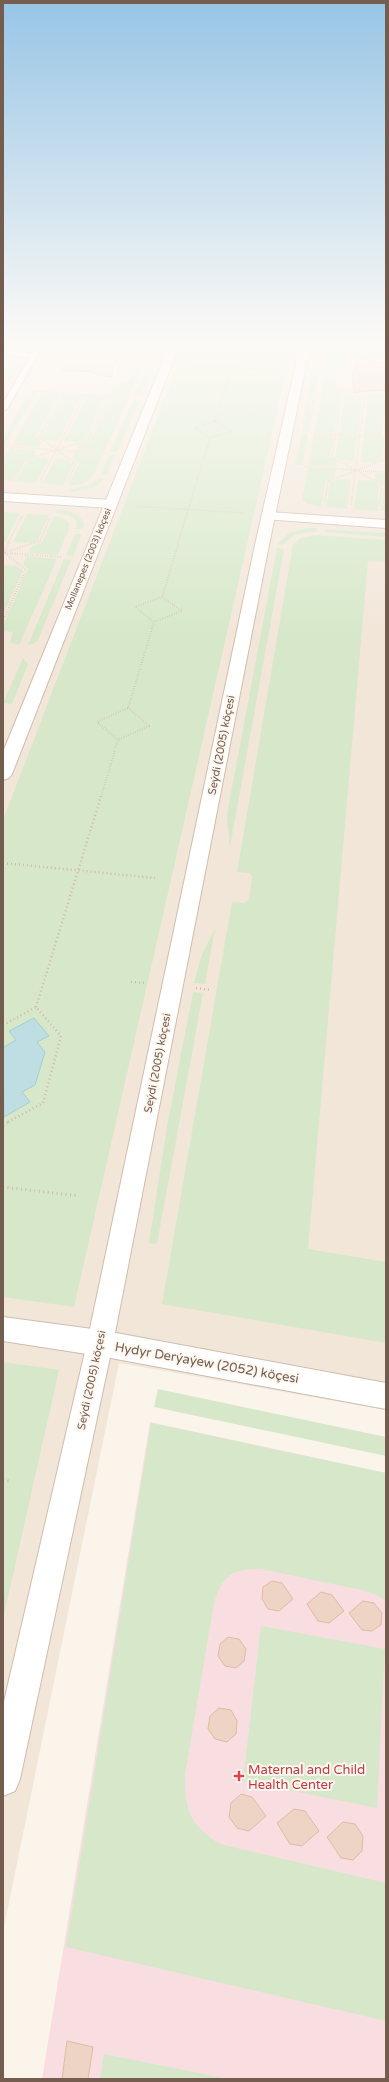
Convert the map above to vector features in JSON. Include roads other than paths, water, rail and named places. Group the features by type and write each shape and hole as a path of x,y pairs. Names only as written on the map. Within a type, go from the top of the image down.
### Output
{"street":[{"name":"Mollanepes (2003) köçesi","path":"3,774 135,443"},
{"name":"Seýdi (2005) köçesi","path":"3,1779 100,1343 284,443"},
{"path":"3,497 111,504"},
{"path":"268,516 386,524"},
{"name":"Hydyr Derýaýew (2052) köçesi","path":"3,1330 100,1343 386,1396"}],"water":[{"path":"34,1018 49,1036 37,1042 45,1052 35,1085 22,1092 30,1102 4,1117 4,1047 16,1040 9,1031"}],"place":[{"name":"Maternal and Child Health Center","path":"239,1776"}]}
